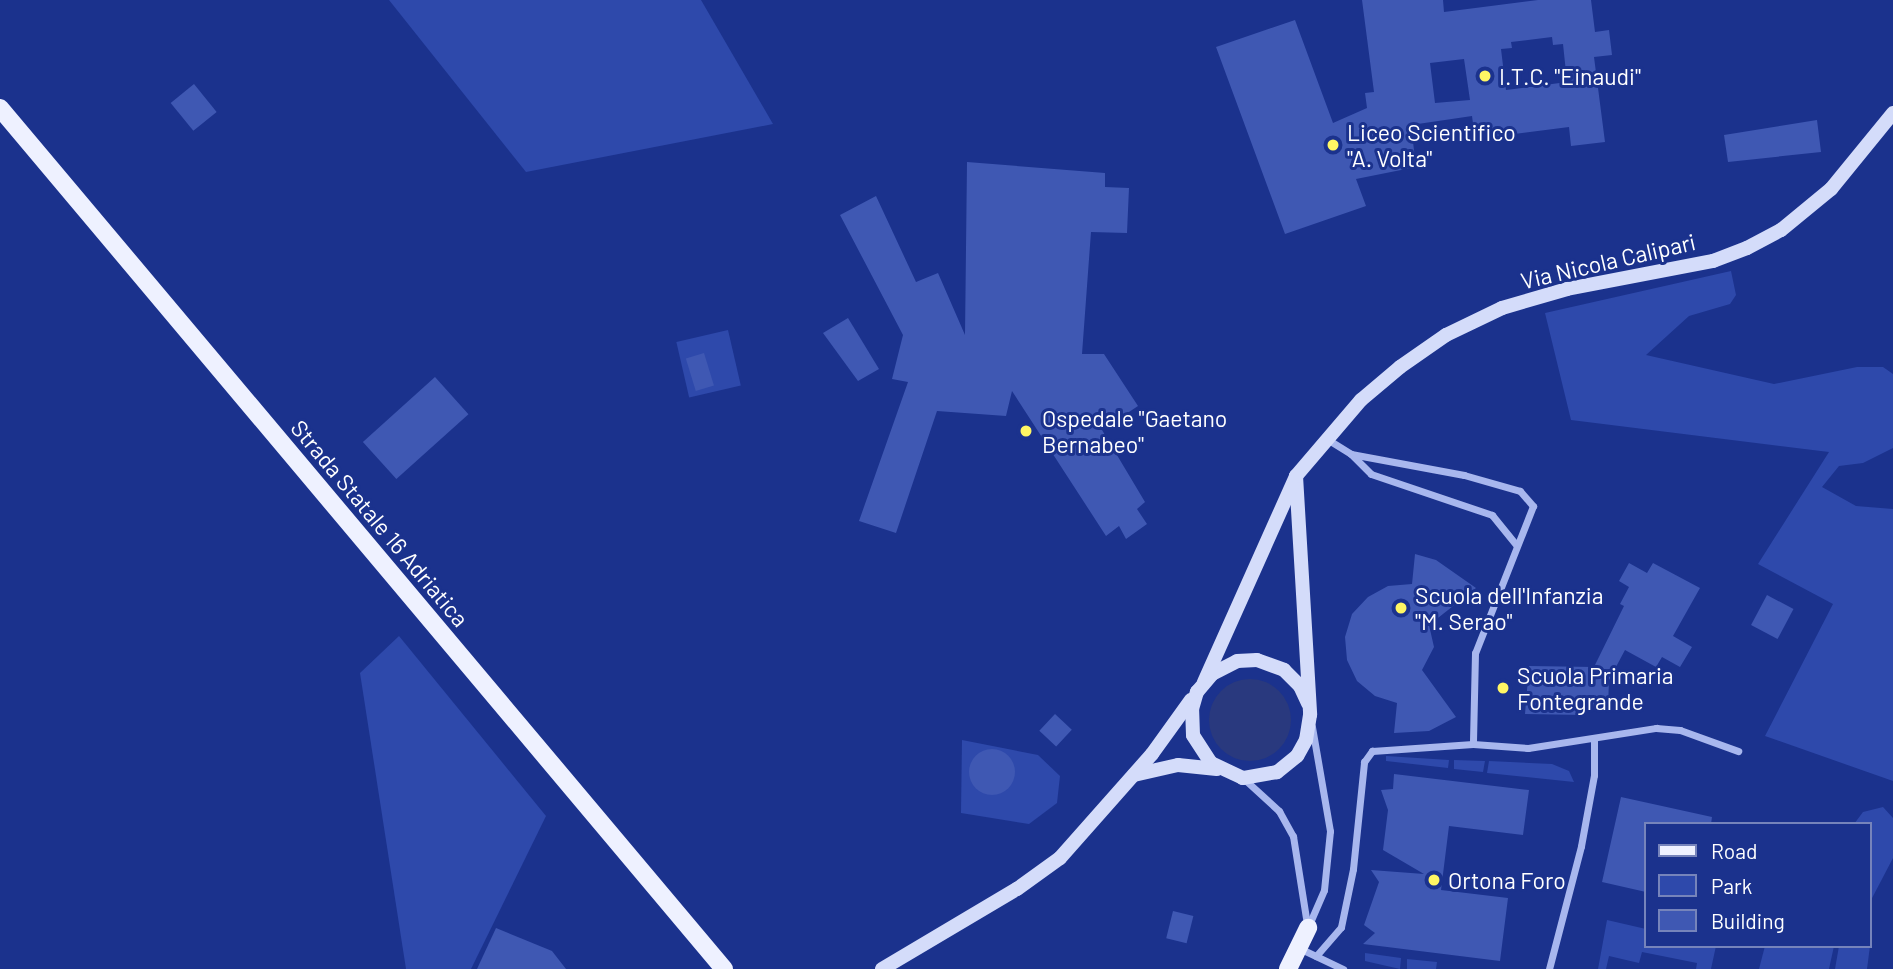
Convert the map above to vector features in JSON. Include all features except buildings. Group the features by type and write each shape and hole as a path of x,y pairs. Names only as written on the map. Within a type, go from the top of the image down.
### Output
{"main road":[{"name":"Strada Statale 16 Adriatica","path":"0,108 724,969"},
{"path":"1288,969 1308,928"}],"street":[{"name":"Via Nicola Calipari","path":"1201,687 1296,476 1326,438 1400,367 1446,335 1502,309 1567,289 1713,261 1780,230 1831,189 1893,113"},
{"path":"1326,438 1351,454 1371,474 1492,515 1516,545"},
{"path":"1351,454 1398,459 1520,491 1533,506 1475,653 1473,744"},
{"path":"1296,476 1309,709 1330,831 1324,890 1308,928"},
{"path":"882,969 1017,889 1060,858 1133,776 1201,687 1228,665 1256,660 1292,676 1309,709 1306,740 1291,762 1261,778 1244,778 1219,769 1178,765 1133,776"},
{"path":"1201,687 1192,709 1193,736 1206,758 1219,769"},
{"path":"1316,956 1341,927 1367,755 1381,747 1473,744 1528,748 1656,728 1680,730 1738,751"},
{"path":"1549,969 1581,846 1594,775 1594,739"},
{"path":"1244,778 1279,811 1293,836 1308,928"},
{"path":"1298,948 1343,969"}],"green space":[{"path":"389,0 701,0 773,124 526,172"},
{"path":"1731,271 1736,295 1730,304 1689,316 1646,355 1774,384 1857,367 1883,367 1893,374 1893,448 1863,463 1839,466 1822,487 1856,506 1893,509 1893,781 1765,736 1833,604 1758,564 1829,452 1571,420 1545,313"},
{"path":"728,330 741,386 689,397 676,342"},
{"path":"399,636 546,816 471,969 406,969 360,673"},
{"path":"962,740 1038,755 1060,776 1057,803 1029,824 961,813"},
{"path":"1386,756 1449,760 1448,768 1386,761"},
{"path":"1454,760 1485,761 1483,772 1454,769"},
{"path":"1489,761 1552,764 1569,771 1574,782 1487,773"},
{"path":"1883,807 1893,818 1893,858 1872,898 1872,822 1856,822 1863,812"},
{"path":"1607,920 1644,929 1644,948 1716,948 1711,969 1696,969 1697,963 1642,952 1639,963 1609,956 1606,969 1598,969"},
{"path":"1764,948 1834,948 1829,969 1759,969"},
{"path":"1839,948 1870,948 1867,969 1835,969"},
{"path":"1365,953 1401,958 1400,969 1365,961"},
{"path":"1407,959 1437,962 1436,969 1407,969"}],"shaded area":[{"path":"1250,679 1266,682 1279,691 1288,704 1291,720 1288,736 1279,749 1266,758 1250,761 1234,758 1221,749 1212,736 1209,720 1212,704 1221,691 1234,682"}],"place":[{"name":"I.T.C. \"Einaudi\"","path":"1485,76"},
{"name":"Liceo Scientifico \"A. Volta\"","path":"1333,145"},
{"name":"Ospedale \"Gaetano Bernabeo\"","path":"1026,431"},
{"name":"Scuola dell'Infanzia \"M. Serao\"","path":"1401,608"},
{"name":"Scuola Primaria Fontegrande","path":"1503,688"},
{"name":"Ortona Foro","path":"1434,880"}]}
